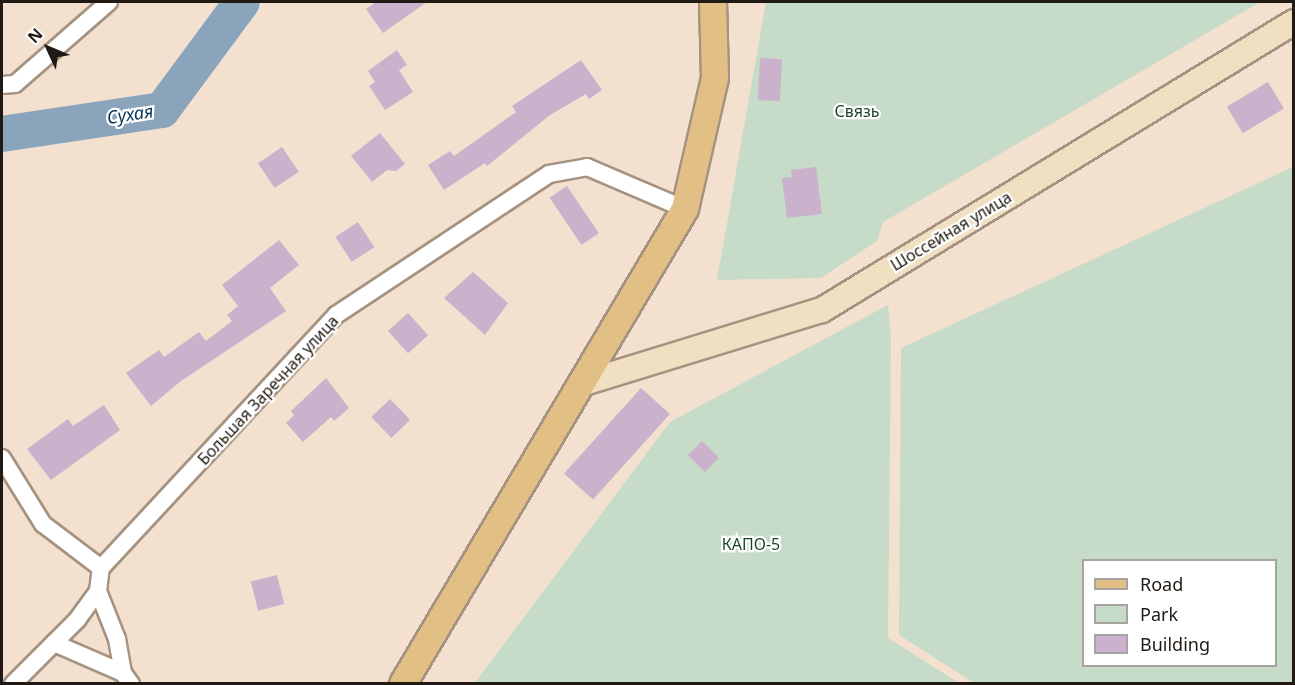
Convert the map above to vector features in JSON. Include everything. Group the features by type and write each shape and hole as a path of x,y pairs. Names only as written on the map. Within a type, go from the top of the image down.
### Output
{"main road":[{"path":"403,684 584,383 685,209 715,78 712,2"}],"street":[{"path":"2,85 15,84 109,2"},
{"name":"Шоссейная улица","path":"584,383 822,310 1293,22"},
{"name":"Большая Заречная улица","path":"101,568 336,315 549,174 587,167 685,209"},
{"path":"2,458 43,524 101,568 98,591 117,639 127,678"},
{"path":"13,684 54,643 98,591"},
{"path":"54,643 127,678"}],"green space":[{"name":"Связь","path":"766,2 1260,2 883,222 877,241 821,278 717,280"},
{"path":"1293,167 1293,683 974,683 899,635 901,348"},
{"name":"КАПО-5","path":"888,305 891,341 888,638 959,683 474,684 670,422"}],"building":[{"path":"376,2 427,2 383,33 366,9"},
{"path":"397,50 407,65 399,70 413,92 385,110 369,86 375,82 368,71"},
{"path":"760,58 782,59 780,101 758,100"},
{"path":"581,60 602,90 589,99 586,94 550,115 487,166 485,163 444,190 428,165 450,151 454,156 516,112 512,106"},
{"path":"1268,82 1284,109 1243,133 1227,107"},
{"path":"380,133 405,164 396,171 387,170 372,182 351,156"},
{"path":"282,147 299,172 275,188 258,163"},
{"path":"816,167 822,214 787,218 782,178 792,177 791,170"},
{"path":"567,186 599,233 581,245 550,198"},
{"path":"358,222 374,247 352,262 335,237"},
{"path":"279,240 299,265 270,288 286,311 181,381 151,406 126,373 159,350 164,357 199,332 206,341 232,321 227,315 238,306 222,285"},
{"path":"473,272 508,303 485,335 444,298"},
{"path":"408,313 428,335 408,353 388,331"},
{"path":"326,378 349,408 334,421 331,417 303,442 286,423 294,415 291,411"},
{"path":"641,388 670,414 593,500 564,473"},
{"path":"390,399 410,420 391,438 371,417"},
{"path":"104,405 120,430 51,480 27,449 68,419 73,426"},
{"path":"702,441 719,458 705,472 688,455"},
{"path":"277,575 284,604 258,611 251,582"}],"waterway":[{"name":"Сухая","path":"2,134 162,110 242,2"}]}
